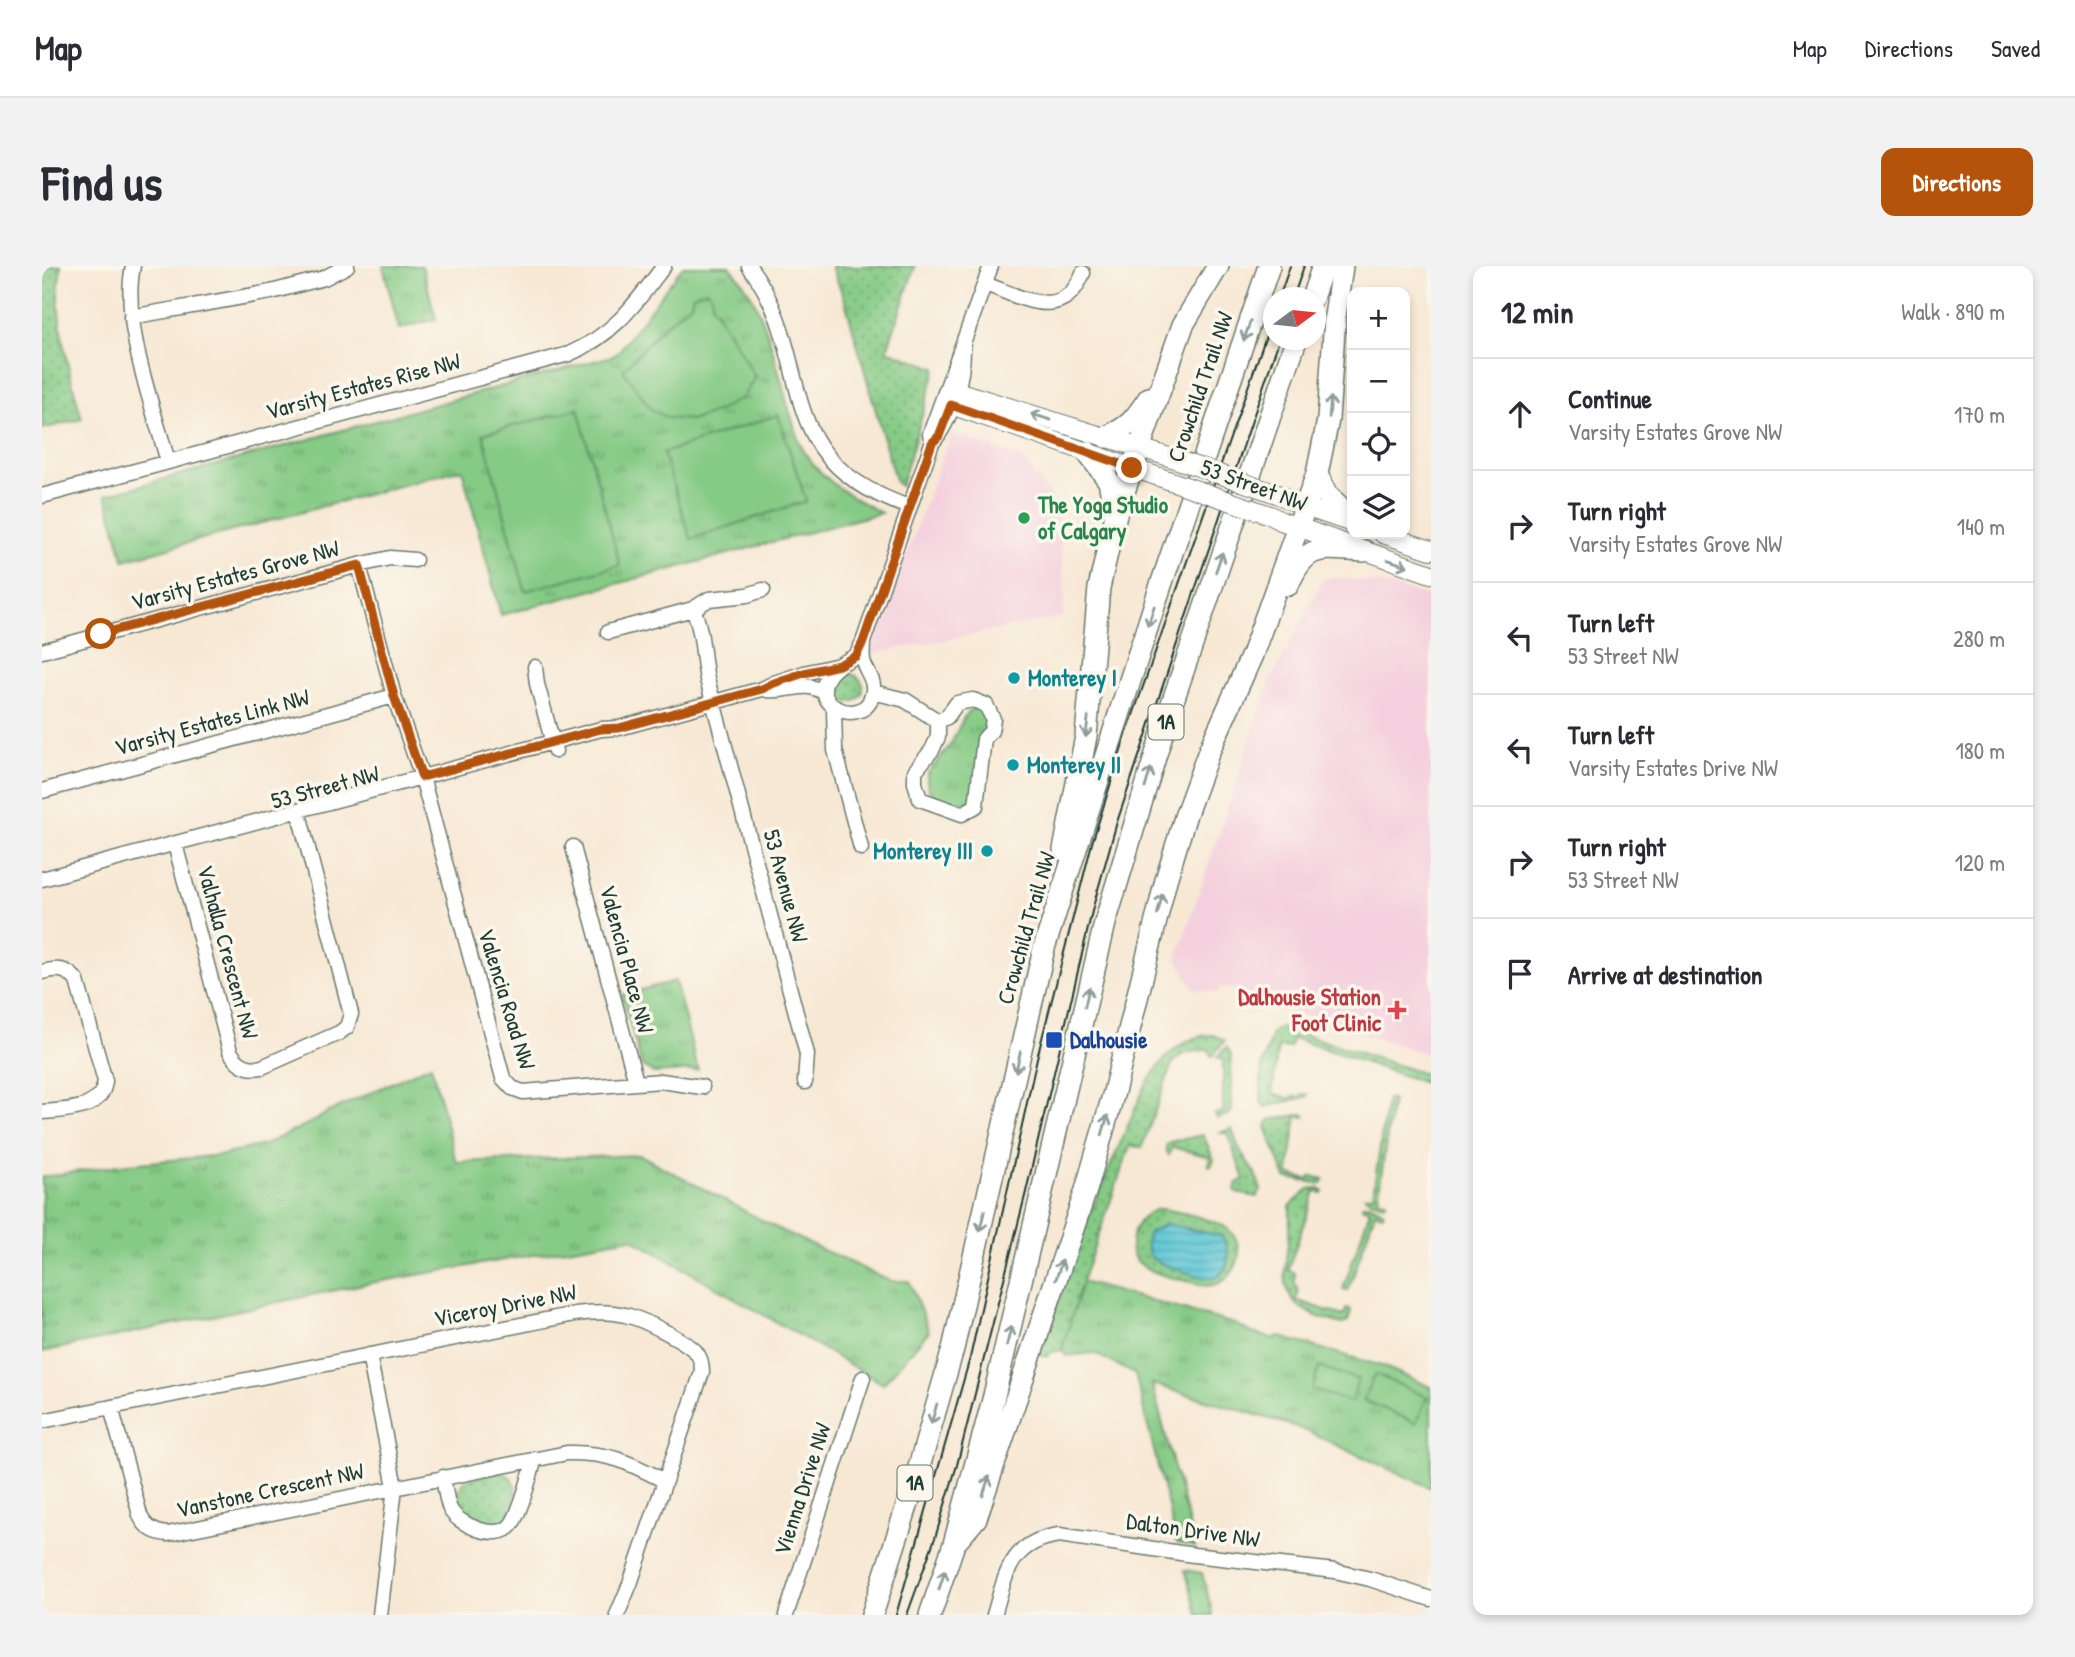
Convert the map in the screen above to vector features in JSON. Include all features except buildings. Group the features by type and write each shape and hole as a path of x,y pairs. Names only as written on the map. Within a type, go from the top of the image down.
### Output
{"highway":[{"path":"1044,948 1086,736 1099,587 1116,514 1184,325 1218,266"},
{"name":"Crowchild Trail NW","path":"872,1615 915,1481 953,1349 1044,948 1157,597 1269,266"},
{"path":"1316,287 1323,266"},
{"path":"954,1544 975,1518 1086,1191 1114,1092 1166,880 1181,832 1209,751 1252,655 1317,474 1328,420 1335,317 1342,266"},
{"name":"1A","path":"930,1615 954,1544 1023,1277 1105,923 1165,724 1293,350"},
{"path":"1106,437 1133,422 1152,393 1160,387"},
{"path":"1087,453 1109,481 1116,514"},
{"path":"1317,474 1326,494 1347,516"},
{"path":"1252,655 1265,641 1293,573 1306,556 1324,549 1364,551"}],"main road":[{"name":"53 Street NW","path":"949,396 1106,437 1162,478 1270,515 1347,521"},
{"name":"53 Street NW","path":"949,396 1087,453 1136,459 1169,457 1277,494 1301,517 1364,551 1431,574"},
{"path":"1399,539 1431,550"}],"street":[{"path":"132,266 129,298 131,317 169,462"},
{"path":"131,317 271,292 324,278 347,266"},
{"name":"Varsity Estates Rise NW","path":"42,496 569,354 595,342 621,322 664,266"},
{"path":"749,266 773,309 802,412 816,441 835,465 864,488 909,507"},
{"path":"861,848 835,750 834,708 825,693 826,678 839,665 856,656 863,642 932,443 939,436 949,396 964,365 963,345 991,266"},
{"path":"985,284 1050,304 1069,296 1083,273"},
{"name":"Varsity Estates Grove NW","path":"42,650 359,565 390,558 415,560"},
{"name":"Varsity Estates Grove NW","path":"359,565 394,696 423,782"},
{"path":"608,632 693,609 709,599 763,590"},
{"name":"53 Avenue NW","path":"693,609 700,625 701,650 807,1054 805,1082"},
{"path":"835,727 850,713 865,707 873,692 872,680 863,661 863,642"},
{"name":"53 Street NW","path":"42,879 176,848 423,782 554,746 601,729 619,728 715,703 794,676 839,665"},
{"path":"535,667 554,746"},
{"name":"53 Street NW","path":"762,689 776,691 806,685 825,693"},
{"path":"873,692 905,700 938,721"},
{"name":"Varsity Estates Link NW","path":"42,791 394,696"},
{"path":"973,700 986,705 993,719 991,731 984,739 975,806 962,814 920,799 915,783 915,771 932,750 938,737 938,721 947,716 957,703 973,700"},
{"path":"834,708 850,713"},
{"name":"Valencia Road NW","path":"423,782 497,1059 506,1083 512,1088 528,1092 661,1081 702,1087"},
{"name":"Valhalla Crescent NW","path":"176,848 230,1051 239,1063 250,1068 262,1067 339,1033 347,1027 351,1014 299,815"},
{"name":"Valencia Place NW","path":"573,847 636,1083"},
{"name":"53 Street NW","path":"42,889 176,848"},
{"path":"42,972 60,969 77,981 105,1081 101,1095 92,1103 42,1112"},
{"name":"Viceroy Drive NW","path":"42,1421 575,1314 607,1313 640,1320 692,1349 702,1365 700,1379 631,1584 617,1615"},
{"path":"369,1355 395,1487 380,1615"},
{"name":"Vienna Drive NW","path":"786,1615 863,1378"},
{"name":"Vanstone Crescent NW","path":"111,1407 140,1516 146,1525 160,1533 168,1534 566,1453 607,1455 665,1481"},
{"path":"443,1477 449,1507 456,1516 485,1532 500,1532 507,1530 514,1521 535,1459"},
{"name":"Dalton Drive NW","path":"993,1615 1008,1569 1017,1555 1041,1537 1059,1535 1194,1555 1335,1571 1370,1579 1431,1599"}],"shaded area":[{"path":"951,433 1022,458 1057,505 1065,589 1063,617 871,654"},
{"path":"1323,579 1378,583 1431,597 1431,1055 1292,1012 1240,999 1241,991 1220,986 1218,993 1194,989 1177,958 1270,682"}],"green space":[{"path":"42,266 61,266 60,324 82,419 42,429"},
{"path":"383,266 422,266 436,319 399,329"},
{"path":"683,266 729,266 742,281 761,316 797,437 807,456 835,485 881,513 501,615 462,469 124,560 106,495 616,355"},
{"path":"831,266 915,266 887,350 936,368 901,486 896,483 844,297"},
{"path":"707,290 712,296 712,304 755,377 743,397 718,411 693,420 667,418 651,409 623,370 665,325 691,303 693,295"},
{"path":"578,409 620,565 525,591 483,434"},
{"path":"778,415 806,501 691,539 663,453"},
{"path":"849,674 859,678 863,688 859,698 849,702 839,698 835,688 839,678"},
{"path":"976,708 990,715 972,801 961,803 941,799 928,787 927,774 951,744 964,717 971,709"},
{"path":"675,981 698,1070 653,1073 642,1066 622,995"},
{"path":"1281,1027 1431,1076 1431,1085 1293,1038 1289,1048 1278,1047 1272,1093 1292,1099 1293,1096 1301,1098 1302,1094 1308,1094 1307,1097 1265,1107 1261,1102 1261,1070 1272,1034"},
{"path":"1213,1035 1225,1041 1213,1055 1211,1056 1209,1049 1183,1054 1172,1064 1142,1147 1130,1146 1083,1279 1062,1350 1049,1353 1047,1357 1039,1355 1085,1225 1145,1086 1157,1068 1181,1045 1202,1036"},
{"path":"1227,1047 1231,1055 1232,1110 1229,1115 1217,1118 1215,1114 1223,1112 1223,1059 1216,1057"},
{"path":"431,1065 456,1162 640,1155 784,1232 890,1281 909,1281 929,1331 883,1384 631,1238 359,1285 42,1352 42,1177 119,1165 223,1155 266,1144"},
{"path":"1387,1099 1392,1100 1378,1199 1386,1200 1383,1204 1365,1196 1373,1195"},
{"path":"1304,1114 1305,1117 1297,1116 1288,1174 1308,1180 1311,1176 1324,1179 1322,1184 1286,1178 1266,1127 1269,1120"},
{"path":"1232,1129 1239,1149 1255,1173 1261,1190 1257,1197 1237,1193 1235,1190 1237,1183 1244,1179 1227,1133 1219,1133"},
{"path":"1203,1135 1214,1160 1211,1166 1208,1165 1210,1157 1172,1147 1169,1155 1166,1151 1170,1142"},
{"path":"1318,1188 1323,1191 1315,1191 1288,1270 1295,1273 1295,1284 1299,1292 1296,1300 1343,1316 1347,1308 1351,1310 1348,1321 1343,1324 1317,1316 1300,1307 1290,1295 1286,1282 1290,1206 1309,1189"},
{"path":"1363,1204 1384,1211 1383,1214 1375,1212 1348,1291 1343,1289 1370,1210 1362,1207"},
{"path":"1162,1209 1197,1217 1229,1230 1236,1239 1238,1259 1228,1277 1220,1283 1198,1284 1160,1274 1138,1262 1132,1253 1131,1242 1136,1227 1147,1214","holes":["1198,1231 1221,1236 1227,1265 1219,1275"]},
{"path":"1082,1282 1235,1324 1252,1333 1276,1339 1277,1336 1382,1366 1431,1387 1431,1488 1297,1427 1152,1384 1195,1547 1177,1543 1135,1374 1094,1353 1066,1356 1062,1350"},
{"path":"1319,1367 1358,1379 1352,1402 1312,1390"},
{"path":"1375,1374 1427,1397 1416,1423 1363,1400"},
{"path":"499,1472 512,1480 515,1486 514,1500 505,1522 491,1527 462,1509 457,1496 466,1480"},
{"path":"1185,1570 1202,1573 1213,1615 1198,1615"}],"water":[{"path":"1166,1224 1221,1236 1227,1246 1228,1259 1220,1275 1210,1278 1193,1274 1152,1258 1147,1245 1149,1232"}],"tram line":[{"path":"1283,287 1290,266"},
{"path":"1297,287 1304,266"},
{"path":"896,1615 970,1358 1037,1058 1092,843 1125,738 1263,344"},
{"path":"907,1615 935,1538 957,1465 1025,1196 1093,907 1117,822 1276,350"}],"place":[{"name":"The Yoga Studio of Calgary","path":"1024,518"},
{"name":"Monterey I","path":"1014,678"},
{"name":"Monterey II","path":"1013,765"},
{"name":"Monterey III","path":"987,851"},
{"name":"Dalhousie Station Foot Clinic","path":"1397,1010"},
{"name":"Dalhousie","path":"1054,1040"}],"route":[{"path":"101,634 359,565 394,696 422,777 601,729 619,728 715,703 804,673 849,662 856,656 863,642 932,443 939,436 951,405 1132,468"}]}
